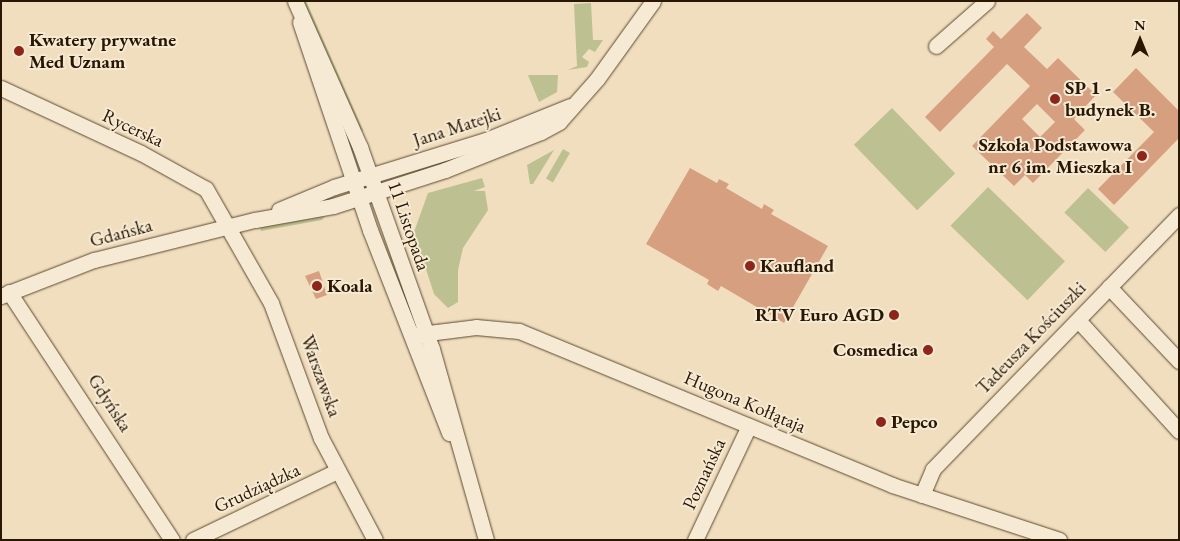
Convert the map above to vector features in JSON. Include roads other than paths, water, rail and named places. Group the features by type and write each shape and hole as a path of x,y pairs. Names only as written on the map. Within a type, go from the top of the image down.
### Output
{"street":[{"name":"Jana Matejki","path":"377,192 404,184 541,132 559,122 571,106 597,79 654,1"},
{"path":"936,46 987,1"},
{"name":"11 Listopada","path":"296,2 360,147 377,192 419,333"},
{"name":"11 Listopada","path":"296,2 305,44 370,230 447,394 464,469 486,540"},
{"name":"Rycerska","path":"1,88 198,182 210,194 229,226"},
{"name":"Jana Matejki","path":"353,181 486,140 571,106"},
{"path":"360,147 370,158 398,166"},
{"path":"327,190 341,170 343,153"},
{"name":"Gdańska","path":"255,220 353,181"},
{"path":"388,224 392,197 404,184"},
{"name":"Gdańska","path":"5,294 94,260 255,220 333,206 377,192"},
{"path":"333,206 356,215 370,230"},
{"name":"Tadeusza Kościuszki","path":"922,495 933,469 1179,215"},
{"name":"Warszawska","path":"229,226 271,303 338,472 375,540"},
{"path":"1109,287 1179,360"},
{"name":"Gdyńska","path":"5,294 67,375 172,540"},
{"path":"1078,320 1179,431"},
{"name":"Hugona Kołłątaja","path":"419,333 476,327 519,331 922,495 1059,540"},
{"name":"Poznańska","path":"695,540 749,426"},
{"name":"Grudziądzka","path":"193,540 338,472"}],"place":[{"name":"Kwatery prywatne Med Uznam","path":"19,51"},
{"name":"SP 1 - budynek B.","path":"1055,99"},
{"name":"Szkoła Podstawowa nr 6 im. Mieszka I","path":"1142,156"},
{"name":"Kaufland","path":"750,266"},
{"name":"Koala","path":"317,286"},
{"name":"RTV Euro AGD","path":"894,315"},
{"name":"Cosmedica","path":"928,350"},
{"name":"Pepco","path":"881,422"}]}
